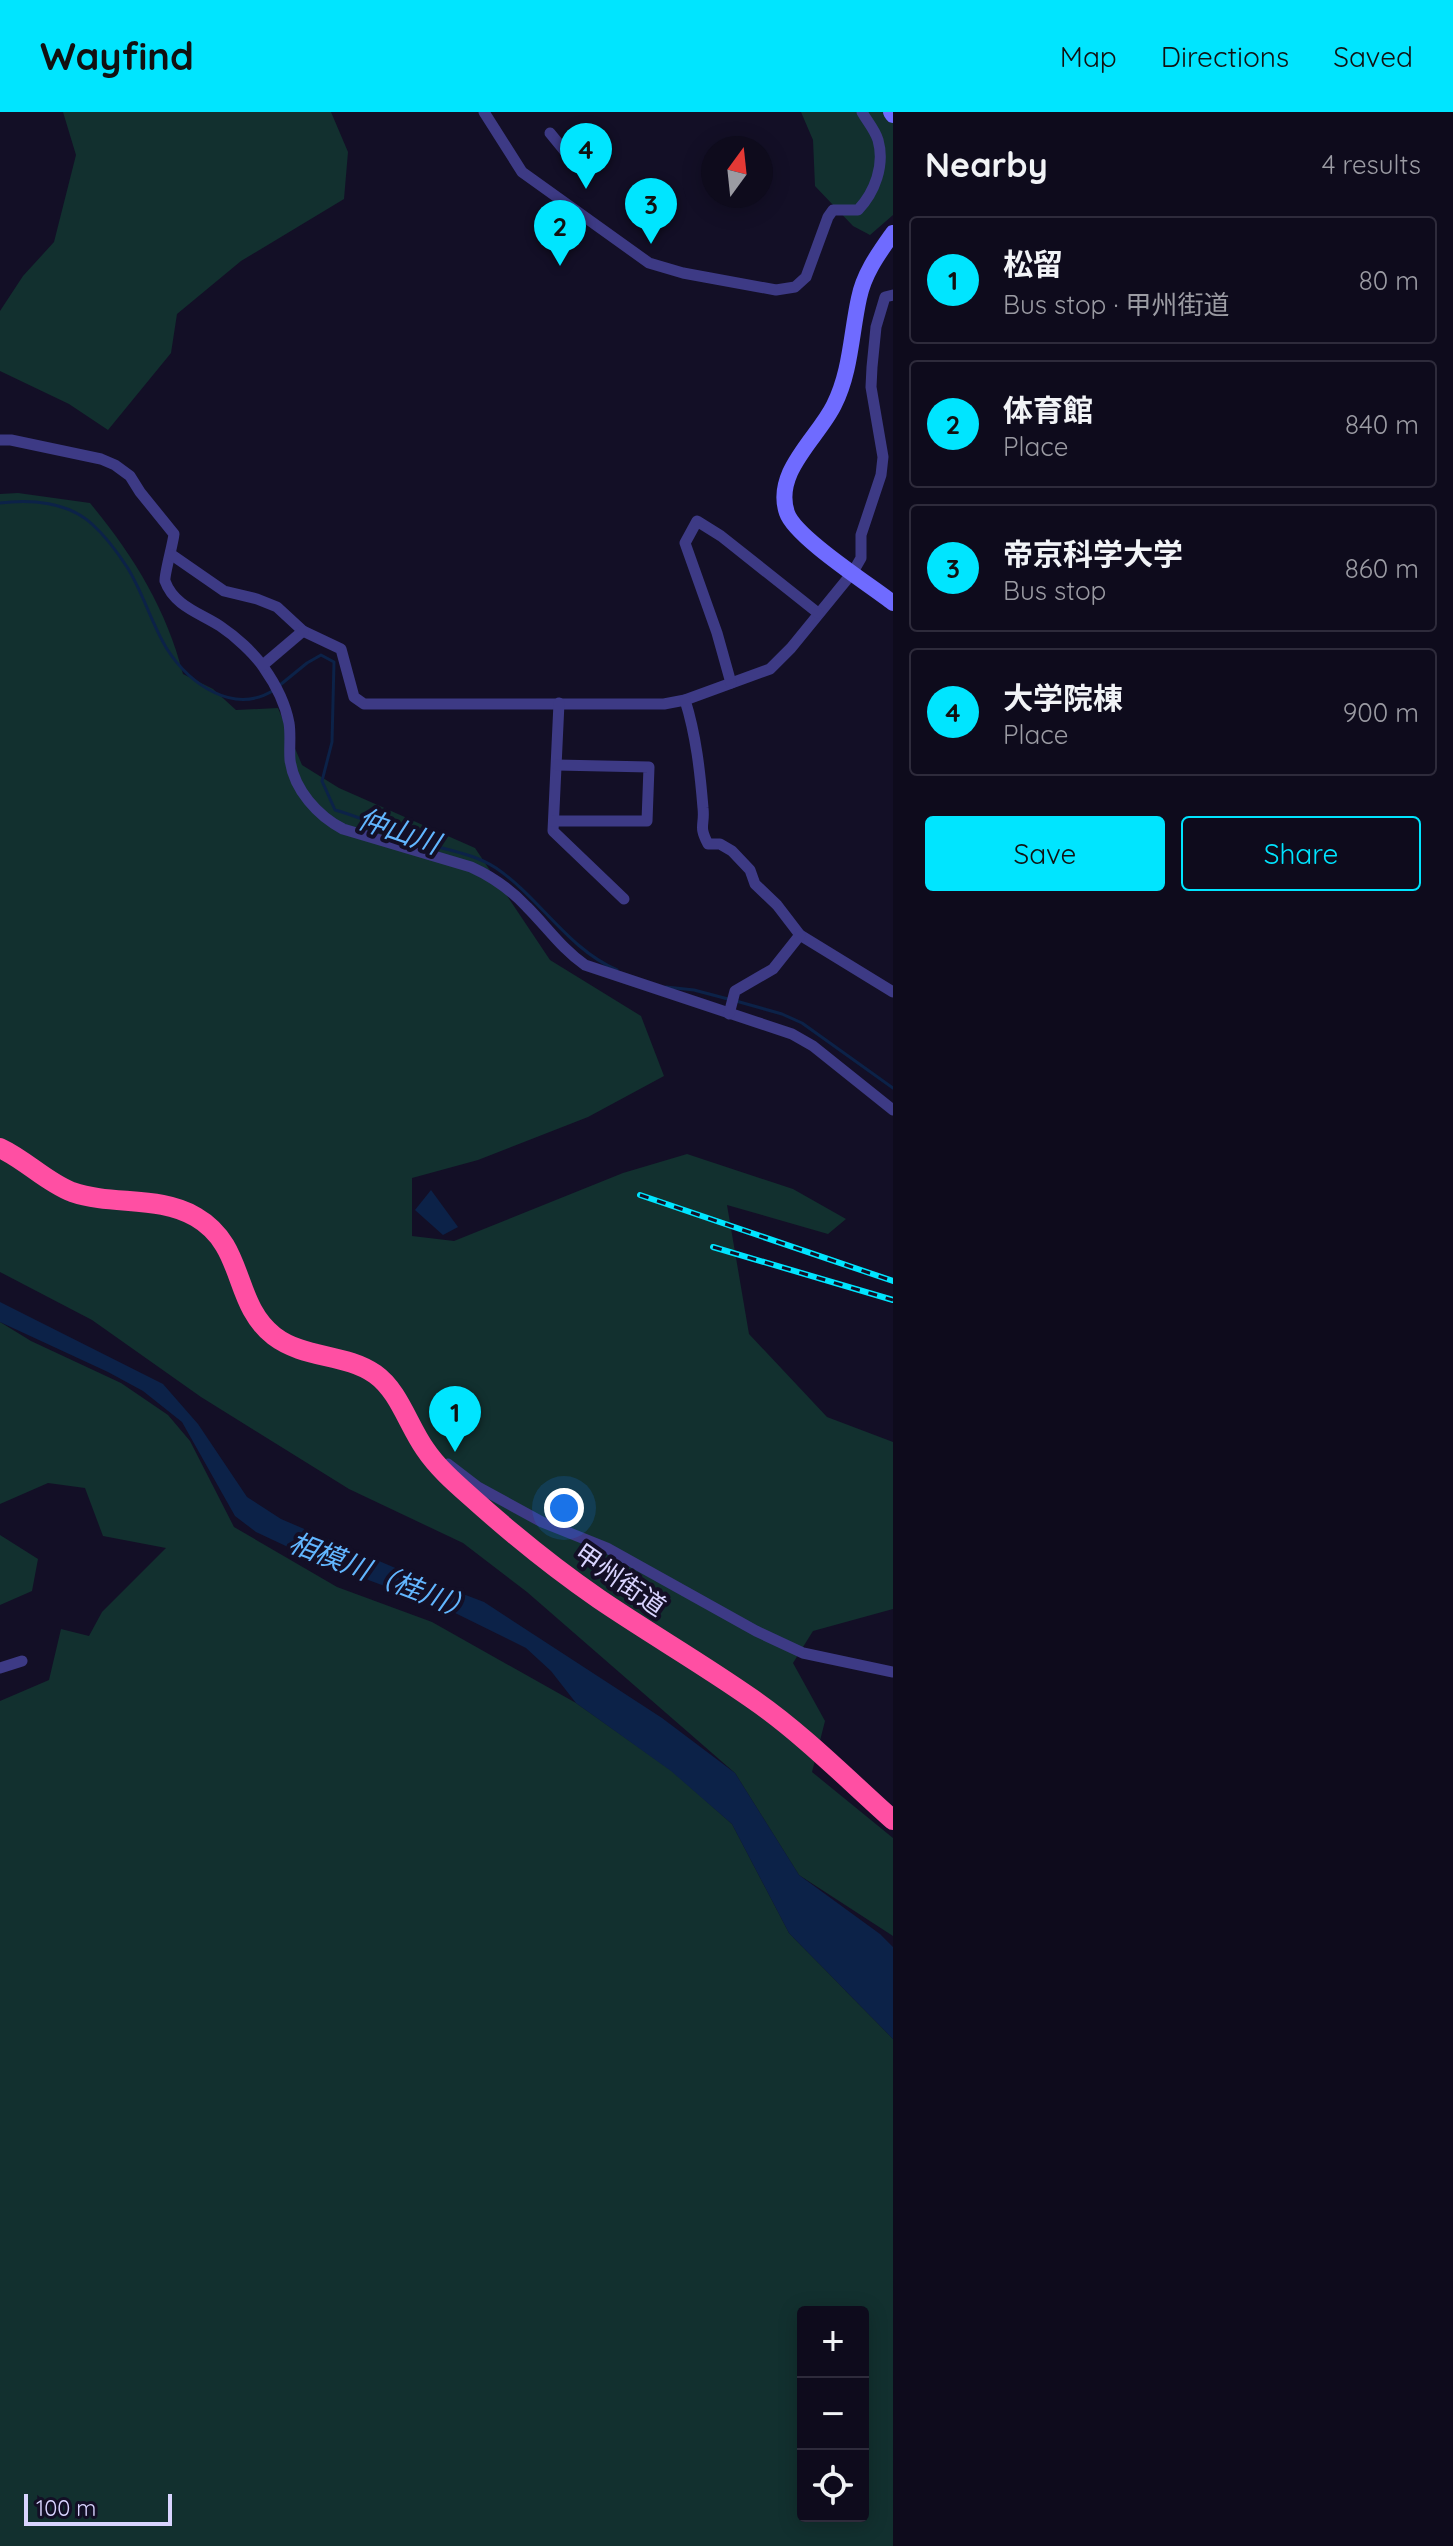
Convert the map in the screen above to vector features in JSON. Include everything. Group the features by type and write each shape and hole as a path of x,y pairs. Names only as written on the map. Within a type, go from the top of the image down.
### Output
{"highway":[{"name":"甲州街道","path":"0,1148 70,1191 86,1196 159,1204 196,1216 218,1235 230,1252 248,1303 263,1326 299,1350 361,1366 384,1381 423,1447 471,1497 563,1573 776,1717 893,1820"}],"street":[{"path":"484,112 522,172 649,263 683,273 776,290 795,287 806,277 833,210 858,210 871,197 881,157 877,137 862,112"},
{"path":"550,133 577,166"},
{"path":"893,233 877,256 862,287 848,367 838,396 818,433 794,465 785,485 787,514 798,531 893,603"},
{"path":"172,555 224,591 277,607 303,631 341,649 354,697 364,704 664,704 685,700 770,669 791,648 861,558 861,535 881,475 883,457 871,387 872,367 882,305 885,297 893,295"},
{"path":"0,440 59,450 115,465 130,476 174,534 165,581 186,609 224,629 263,665 280,693 289,724 290,762 301,790 324,819 343,829 471,867 508,889 561,946 585,965 781,1030 813,1046 893,1110"},
{"path":"731,683 685,543 697,521 721,536 818,613"},
{"path":"263,665 303,631"},
{"path":"685,700 694,728 704,813 700,829 708,844 720,844 732,851 750,870 755,884 777,905 800,935 893,992"},
{"path":"559,703 553,831 624,899"},
{"path":"554,821 647,821 649,767 557,765"},
{"path":"729,1014 735,991 773,969 800,935"},
{"path":"436,1464 446,1462 478,1487 542,1522 607,1548 791,1648 893,1672"},
{"path":"0,1668 22,1661"}],"green space":[{"path":"63,112 331,112 348,152 344,199 241,261 177,314 171,353 108,430 69,404 0,371 0,311 23,276 54,242 76,155"},
{"path":"801,112 893,112 893,215 870,235 853,226 815,186 813,140"},
{"path":"18,493 90,503 146,583 167,627 183,674 213,689 236,710 278,708 302,765 339,788 475,848 550,960 641,1016 664,1076 588,1117 478,1160 412,1178 412,1236 454,1241 623,1173 687,1154 793,1189 846,1219 828,1234 727,1205 749,1334 827,1417 893,1442 893,1609 813,1631 793,1663 825,1721 812,1772 893,1838 893,1936 799,1875 735,1773 527,1592 463,1543 349,1489 201,1397 92,1320 0,1272 0,494"},
{"path":"0,1322 31,1341 121,1383 168,1415 190,1441 234,1527 337,1587 432,1622 576,1703 672,1771 732,1824 789,1933 893,2039 893,2546 0,2546 0,1701 49,1680 61,1629 89,1636 102,1612 166,1548 103,1536 85,1488 48,1483 0,1504"},
{"path":"0,1535 38,1559 32,1591 0,1605"}],"water":[{"path":"431,1190 458,1227 443,1235 415,1210"},
{"name":"相模川（桂川）","path":"0,1302 163,1384 198,1424 247,1497 281,1519 484,1602 662,1718 735,1773 799,1875 880,1934 893,1947 893,2039 789,1933 732,1824 671,1771 576,1703 551,1671 526,1648 449,1610 320,1562 256,1532 235,1516 182,1422 143,1391 0,1322"}],"waterway":[{"name":"仲山川","path":"0,503 49,504 72,511 92,524 127,567 167,649 200,684 213,692 243,699 259,697 274,690"},
{"name":"仲山川","path":"280,685 321,655 334,662 332,742 322,781 335,810 415,840 467,855 496,868 583,949 617,970"},
{"name":"仲山川","path":"666,987 728,999"},
{"name":"仲山川","path":"736,1001 802,1023 893,1088"}],"railway":[{"path":"640,1195 893,1281"},
{"path":"713,1247 893,1300"}],"place":[{"name":"大学院棟","path":"586,189"},
{"name":"帝京科学大学","path":"651,244"},
{"name":"体育館","path":"560,266"},
{"name":"松留","path":"455,1452"}]}
